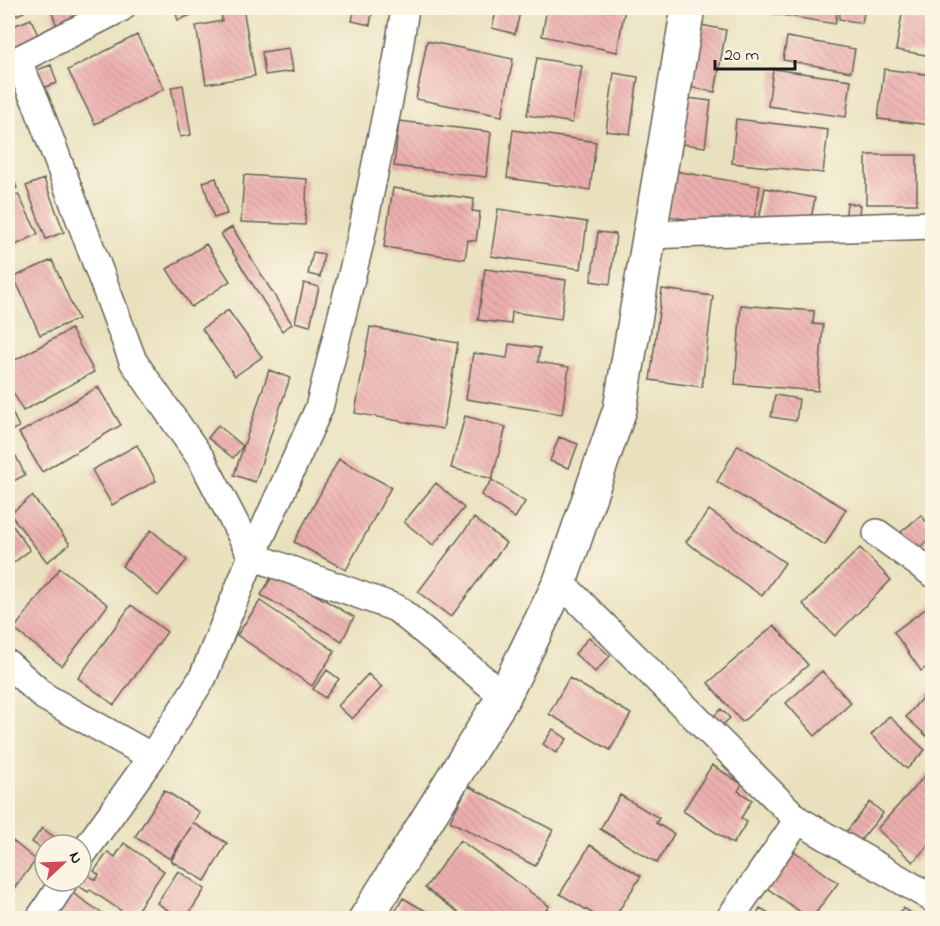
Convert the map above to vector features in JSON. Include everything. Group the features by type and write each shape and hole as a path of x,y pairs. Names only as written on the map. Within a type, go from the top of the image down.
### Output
{"street":[{"path":"121,8 12,63 36,102 133,361 202,460 252,556 396,608 504,696"},
{"path":"93,839 152,756 203,677 252,556 319,408 360,242 405,8"},
{"path":"366,918 504,696 560,582 620,409 688,8"},
{"path":"648,235 933,225"},
{"path":"877,533 933,573"},
{"path":"560,582 798,820 933,898"},
{"path":"8,664 45,697 152,756"},
{"path":"729,918 798,820"},
{"path":"40,918 56,893"}],"building":[{"path":"8,8 22,8 24,12 8,19"},
{"path":"50,8 104,8 57,26"},
{"path":"174,8 209,8 178,20"},
{"path":"243,8 255,76 206,84 196,26 222,21 221,11"},
{"path":"355,8 373,8 370,25 352,21"},
{"path":"497,8 521,8 515,34 492,28"},
{"path":"547,8 625,8 617,52 542,36"},
{"path":"770,8 838,8 835,24 769,13"},
{"path":"841,8 865,8 862,23 839,19"},
{"path":"903,8 932,8 932,56 896,50"},
{"path":"31,19 39,38 8,51 8,28"},
{"path":"701,25 726,30 715,92 689,87"},
{"path":"137,35 164,89 95,124 68,70"},
{"path":"787,37 855,49 851,72 783,60"},
{"path":"427,41 513,59 502,116 416,99"},
{"path":"289,48 293,71 265,75 262,52"},
{"path":"537,58 582,66 572,123 527,115"},
{"path":"51,65 57,83 40,89 34,71"},
{"path":"773,69 851,80 846,117 768,106"},
{"path":"884,69 932,75 932,125 878,119"},
{"path":"614,73 638,77 630,134 606,131"},
{"path":"183,85 191,135 180,137 171,87"},
{"path":"687,98 711,101 705,147 682,144"},
{"path":"736,119 828,130 823,173 732,163"},
{"path":"399,121 491,132 486,177 394,166"},
{"path":"513,130 596,142 590,190 507,178"},
{"path":"866,155 917,155 917,204 866,204"},
{"path":"8,165 17,188 8,192"},
{"path":"675,171 760,186 752,231 667,216"},
{"path":"244,175 307,179 305,225 241,222"},
{"path":"216,178 227,214 214,218 203,182"},
{"path":"44,179 64,232 46,239 26,186"},
{"path":"393,188 474,199 472,211 480,212 476,241 468,240 465,259 384,247"},
{"path":"765,188 815,198 809,229 759,220"},
{"path":"18,194 38,234 8,249 8,199"},
{"path":"847,203 860,205 858,223 845,222"},
{"path":"498,209 587,222 581,269 491,256"},
{"path":"232,227 292,324 282,331 221,234"},
{"path":"598,232 616,234 610,284 591,281"},
{"path":"206,244 230,281 191,307 167,269"},
{"path":"313,252 324,254 320,277 308,274"},
{"path":"52,260 78,319 40,335 14,277"},
{"path":"485,269 566,280 561,319 512,312 511,324 478,320"},
{"path":"304,283 319,287 310,326 295,322"},
{"path":"662,289 713,296 702,387 650,380"},
{"path":"741,305 814,311 813,324 823,325 818,391 735,384"},
{"path":"228,310 262,357 235,376 202,329"},
{"path":"370,327 458,343 443,429 355,413"},
{"path":"71,329 94,372 23,411 8,382 8,364"},
{"path":"509,344 540,348 538,362 569,367 562,414 466,399 473,353 507,358"},
{"path":"269,370 290,378 255,482 234,475"},
{"path":"98,387 121,425 42,472 19,433"},
{"path":"775,395 799,399 796,421 771,417"},
{"path":"11,410 19,427 8,432 8,412"},
{"path":"465,416 506,427 492,479 451,468"},
{"path":"218,425 243,446 233,458 208,438"},
{"path":"559,437 578,444 569,468 550,461"},
{"path":"137,445 156,481 112,505 92,470"},
{"path":"738,445 846,509 825,545 717,482"},
{"path":"8,453 11,459 16,456 25,475 8,484"},
{"path":"339,459 391,487 346,570 294,542"},
{"path":"492,480 525,502 515,518 481,495"},
{"path":"436,483 464,508 433,545 404,522"},
{"path":"32,496 70,544 47,562 10,514"},
{"path":"709,510 785,563 762,596 686,542"},
{"path":"921,515 932,529 932,536 917,550 901,532"},
{"path":"474,518 506,543 451,617 418,592"},
{"path":"8,519 30,550 8,567"},
{"path":"151,530 187,560 158,596 122,566"},
{"path":"860,548 891,580 835,636 803,604"},
{"path":"60,568 108,605 62,666 14,629"},
{"path":"275,571 354,617 342,641 261,595"},
{"path":"260,601 335,651 312,686 237,635"},
{"path":"932,604 932,663 921,671 894,632"},
{"path":"131,605 167,632 114,705 78,678"},
{"path":"774,625 808,665 742,722 708,683"},
{"path":"589,637 610,656 595,672 575,654"},
{"path":"327,670 339,679 325,698 313,689"},
{"path":"822,671 851,703 815,736 786,703"},
{"path":"368,674 382,687 352,719 338,706"},
{"path":"569,678 631,714 610,750 549,714"},
{"path":"932,686 932,741 906,717"},
{"path":"721,709 730,718 717,731 708,722"},
{"path":"889,716 925,750 907,769 871,735"},
{"path":"553,729 567,739 556,753 543,744"},
{"path":"712,765 742,784 738,791 752,800 741,818 747,822 733,844 683,811"},
{"path":"932,768 932,841 913,862 877,829"},
{"path":"468,786 553,830 535,866 450,821"},
{"path":"164,790 199,812 193,823 227,843 205,881 171,861 191,827 170,859 135,837"},
{"path":"620,795 659,818 656,823 674,834 657,863 600,829"},
{"path":"870,802 883,813 859,842 846,832"},
{"path":"42,828 49,833 38,833"},
{"path":"8,837 33,858 33,864 8,896"},
{"path":"460,840 549,906 540,918 466,918 425,888"},
{"path":"124,843 164,871 132,918 93,892 93,878 96,880 99,875 94,871 108,852 115,857"},
{"path":"590,845 641,876 614,918 600,918 560,894"},
{"path":"794,851 838,883 812,918 767,888"},
{"path":"178,871 205,889 186,918 180,918 157,903"},
{"path":"66,893 72,893 102,913 98,918 50,918"},
{"path":"403,898 438,918 398,918 393,915"},
{"path":"760,908 778,918 754,918"},
{"path":"903,908 920,918 896,918"},
{"path":"141,909 154,918 134,918"}]}
